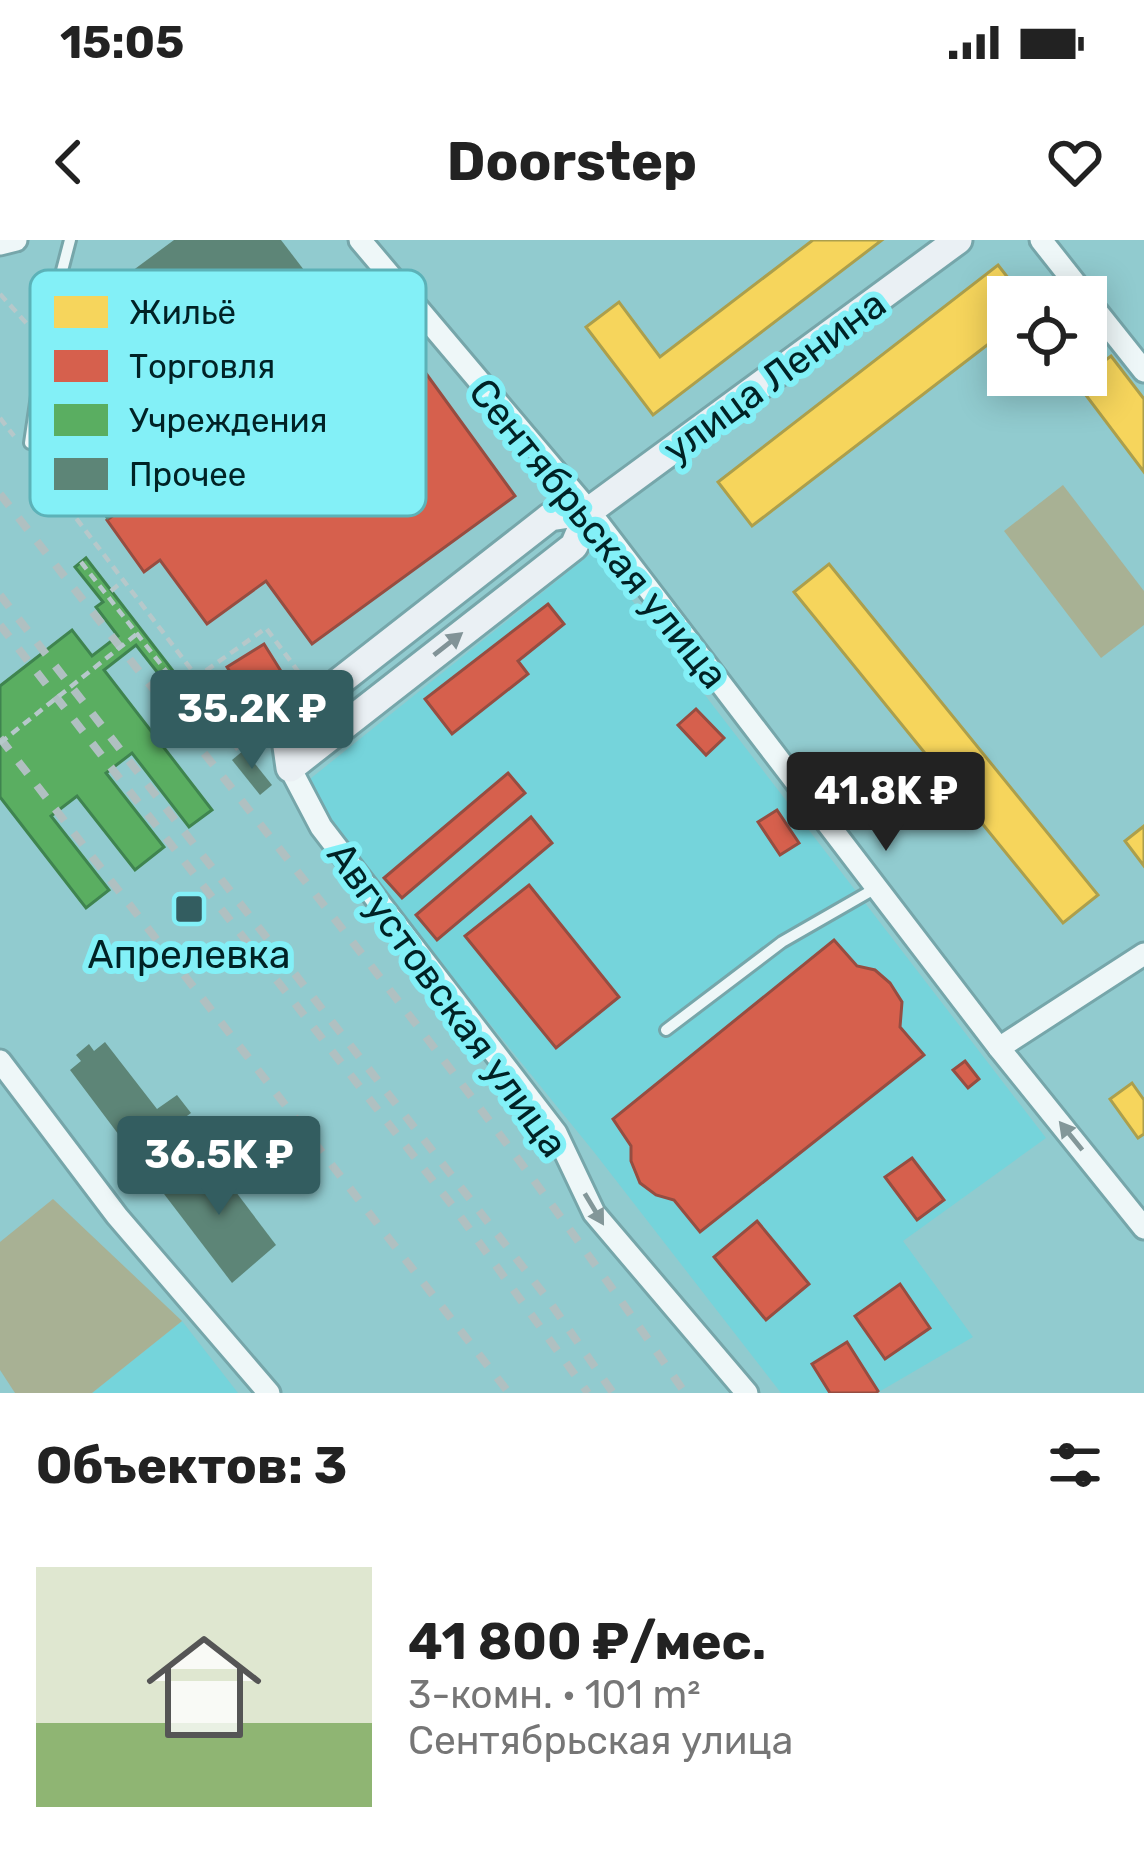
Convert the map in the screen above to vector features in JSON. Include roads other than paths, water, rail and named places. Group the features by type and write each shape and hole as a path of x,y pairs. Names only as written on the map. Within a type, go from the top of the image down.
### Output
{"street":[{"path":"0,244 16,240"},
{"name":"Сентябрьская улица","path":"360,240 385,270"},
{"name":"улица Ленина","path":"290,768 574,545 589,511 958,240"},
{"path":"1041,240 1069,276"},
{"name":"Сентябрьская улица","path":"426,318 589,511 999,1048 1144,1228"},
{"path":"1107,324 1144,371"},
{"name":"Августовская улица","path":"290,768 322,827 556,1133 594,1213 747,1393"},
{"path":"999,1048 1144,954"},
{"path":"0,1061 200,1329 268,1393"}],"lane":[{"path":"62,270 70,240"},
{"path":"666,1030 782,942 876,888"}],"railway":[{"path":"0,494 436,1050 685,1393"},
{"path":"0,595 547,1298 613,1393"},
{"path":"0,625 455,1209 588,1393"},
{"path":"0,738 509,1393"}],"place":[{"name":"Апрелевка","path":"189,909"}]}
